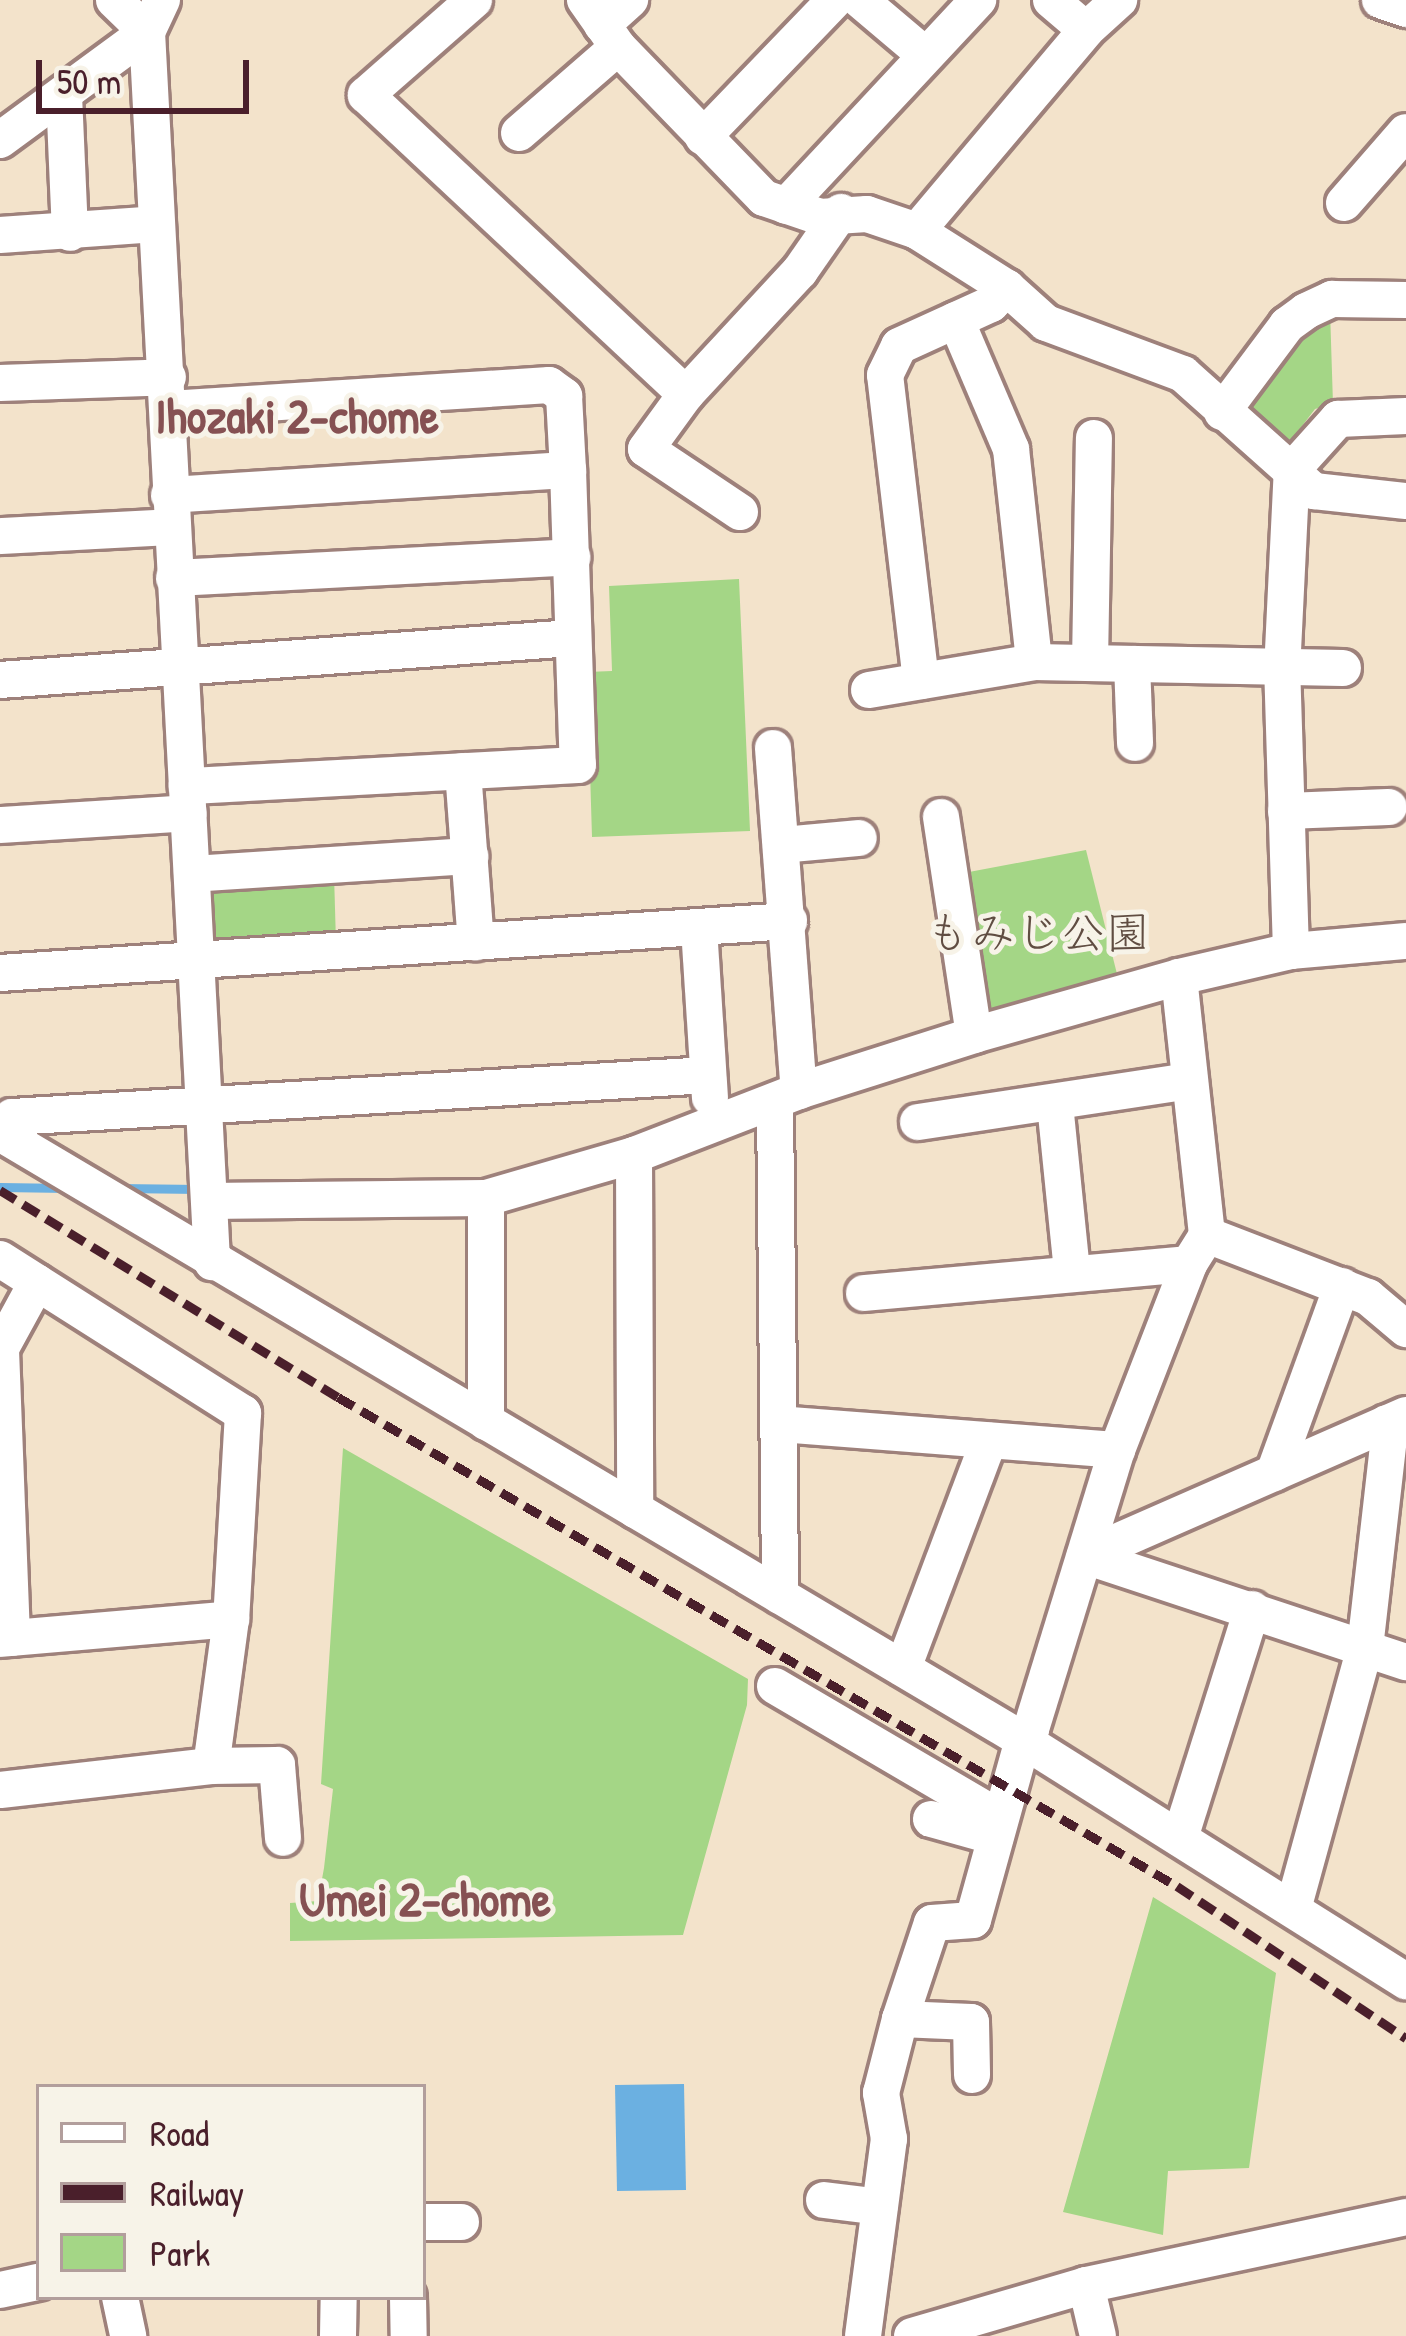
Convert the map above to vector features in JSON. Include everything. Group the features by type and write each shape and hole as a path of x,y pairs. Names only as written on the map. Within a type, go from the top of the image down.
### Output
{"street":[{"path":"113,0 155,16"},
{"path":"473,0 366,94 686,394"},
{"path":"518,133 602,24 630,0"},
{"path":"703,137 835,0"},
{"path":"860,0 924,54"},
{"path":"786,206 978,0"},
{"path":"1051,0 1086,30"},
{"path":"917,231 1086,30 1119,0"},
{"path":"1380,0 1406,9"},
{"path":"0,140 64,94 155,16"},
{"path":"155,16 157,224 169,393 170,512 212,1262"},
{"path":"602,24 764,198 820,217 841,212 866,214 917,231 1006,288 1046,323 1183,374 1314,491 1406,501"},
{"path":"64,94 70,233"},
{"path":"1344,203 1406,131"},
{"path":"740,512 646,449 686,394 800,271 841,212"},
{"path":"0,236 157,224"},
{"path":"921,681 884,376 899,346 991,304 1006,288"},
{"path":"1222,412 1287,325 1306,311 1331,298 1406,300"},
{"path":"956,320 1011,449 1034,662"},
{"path":"0,383 169,393 550,385 564,396 578,765 463,771 188,799 0,825"},
{"path":"1291,951 1282,670 1292,470 1338,419 1406,416"},
{"path":"1090,663 1081,505 1094,438"},
{"path":"0,536 170,512 568,470"},
{"path":"174,578 572,557"},
{"path":"0,680 572,638"},
{"path":"869,690 1034,662 1343,668"},
{"path":"1132,664 1135,742"},
{"path":"773,748 789,922 780,1595"},
{"path":"463,771 476,943"},
{"path":"1286,811 1390,807"},
{"path":"941,817 974,1035"},
{"path":"782,844 859,838"},
{"path":"193,874 470,856"},
{"path":"0,973 789,922"},
{"path":"699,928 713,1125"},
{"path":"210,1201 486,1198 634,1155 787,1097 974,1035 1179,977 1291,951 1406,941"},
{"path":"863,2336 889,2139 881,2093 900,2019 932,1923 973,1920 1023,1740 1031,1729 1118,1450 1198,1250 1179,977"},
{"path":"708,1075 12,1118 0,1133 1023,1740 1406,1981"},
{"path":"918,1122 1189,1081"},
{"path":"1055,1104 1072,1272"},
{"path":"634,1155 635,1510"},
{"path":"486,1198 486,1422"},
{"path":"864,1293 1072,1272 1198,1250 1342,1286 1367,1297 1406,1329"},
{"path":"0,1259 243,1413 231,1619 211,1766"},
{"path":"37,1282 1,1350 6,1638 231,1619"},
{"path":"1274,1473 1342,1286"},
{"path":"1085,1556 1396,1419"},
{"path":"1293,1909 1365,1648 1389,1585 1390,1436 1396,1419"},
{"path":"779,1424 1118,1450"},
{"path":"902,1668 988,1442"},
{"path":"1085,1556 1406,1662"},
{"path":"1180,1838 1252,1609"},
{"path":"775,1686 998,1827"},
{"path":"0,1790 211,1766 277,1765 283,1838"},
{"path":"931,1820 998,1827"},
{"path":"900,2019 971,2022 972,2074"},
{"path":"824,2200 880,2206"},
{"path":"912,2336 1087,2285 1406,2217"},
{"path":"426,2222 461,2222"},
{"path":"0,2290 36,2283"},
{"path":"1087,2285 1098,2336"},
{"path":"121,2300 128,2336"},
{"path":"338,2300 338,2336"},
{"path":"408,2300 409,2336"}],"green space":[{"path":"1330,310 1333,404 1315,409 1286,447 1235,422 1270,347"},
{"path":"739,579 750,831 592,837 587,672 612,671 609,586"},
{"name":"もみじ公園","path":"1086,850 1119,982 993,1019 984,1010 963,885 969,872"},
{"path":"334,874 336,943 209,945 206,890"},
{"path":"343,1448 748,1679 747,1705 683,1935 290,1941 290,1903 318,1901 333,1789 321,1784"},
{"path":"1153,1897 1276,1973 1249,2168 1168,2171 1163,2235 1063,2212"}],"water":[{"path":"684,2084 686,2190 617,2191 615,2085"}],"waterway":[{"path":"0,1187 67,1188"},
{"path":"119,1188 199,1189"}],"railway":[{"path":"0,1190 338,1397 1177,1886 1406,2038"}],"district":[{"name":"Ihozaki 2-chome","path":"297,416"},
{"name":"Umei 2-chome","path":"425,1899"}]}
